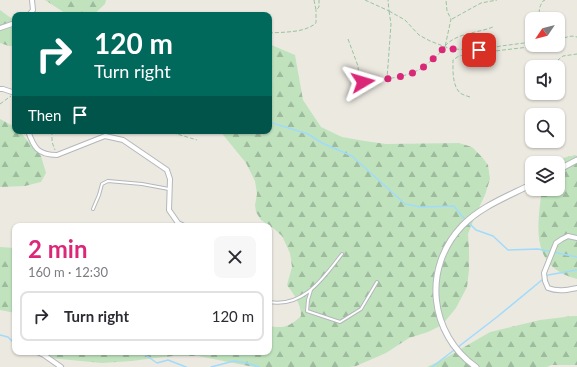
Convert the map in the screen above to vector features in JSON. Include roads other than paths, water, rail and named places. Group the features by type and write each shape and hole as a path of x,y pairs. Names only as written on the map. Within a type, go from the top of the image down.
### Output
{"street":[{"path":"31,12 33,10 32,0"},
{"path":"0,28 12,24"},
{"path":"0,88 12,92"},
{"path":"29,134 36,148 42,153 50,155 57,155 105,136 122,140 167,170 170,179 169,210 178,223"},
{"path":"565,166 577,160"},
{"path":"476,367 454,347 445,331 438,313 436,277 442,254 450,240 472,217 525,188"},
{"path":"577,238 568,236 556,243 544,274 548,288 561,291 577,288"},
{"path":"44,355 60,367"}],"lane":[{"path":"93,209 100,195 102,184 108,181 142,184 170,190"},
{"path":"272,302 287,302 294,300 311,290 342,254"},
{"path":"311,290 307,311 340,322 361,309 377,282"}],"waterway":[{"path":"272,123 308,134 322,143 352,156 405,204 421,207 454,206 476,230 493,236 508,250 538,249 577,257"},
{"path":"432,367 497,317 548,275 577,270"},
{"path":"0,335 8,337 12,341"},
{"path":"145,355 157,363 168,360 186,367"},
{"path":"211,367 234,361 259,367"}]}
